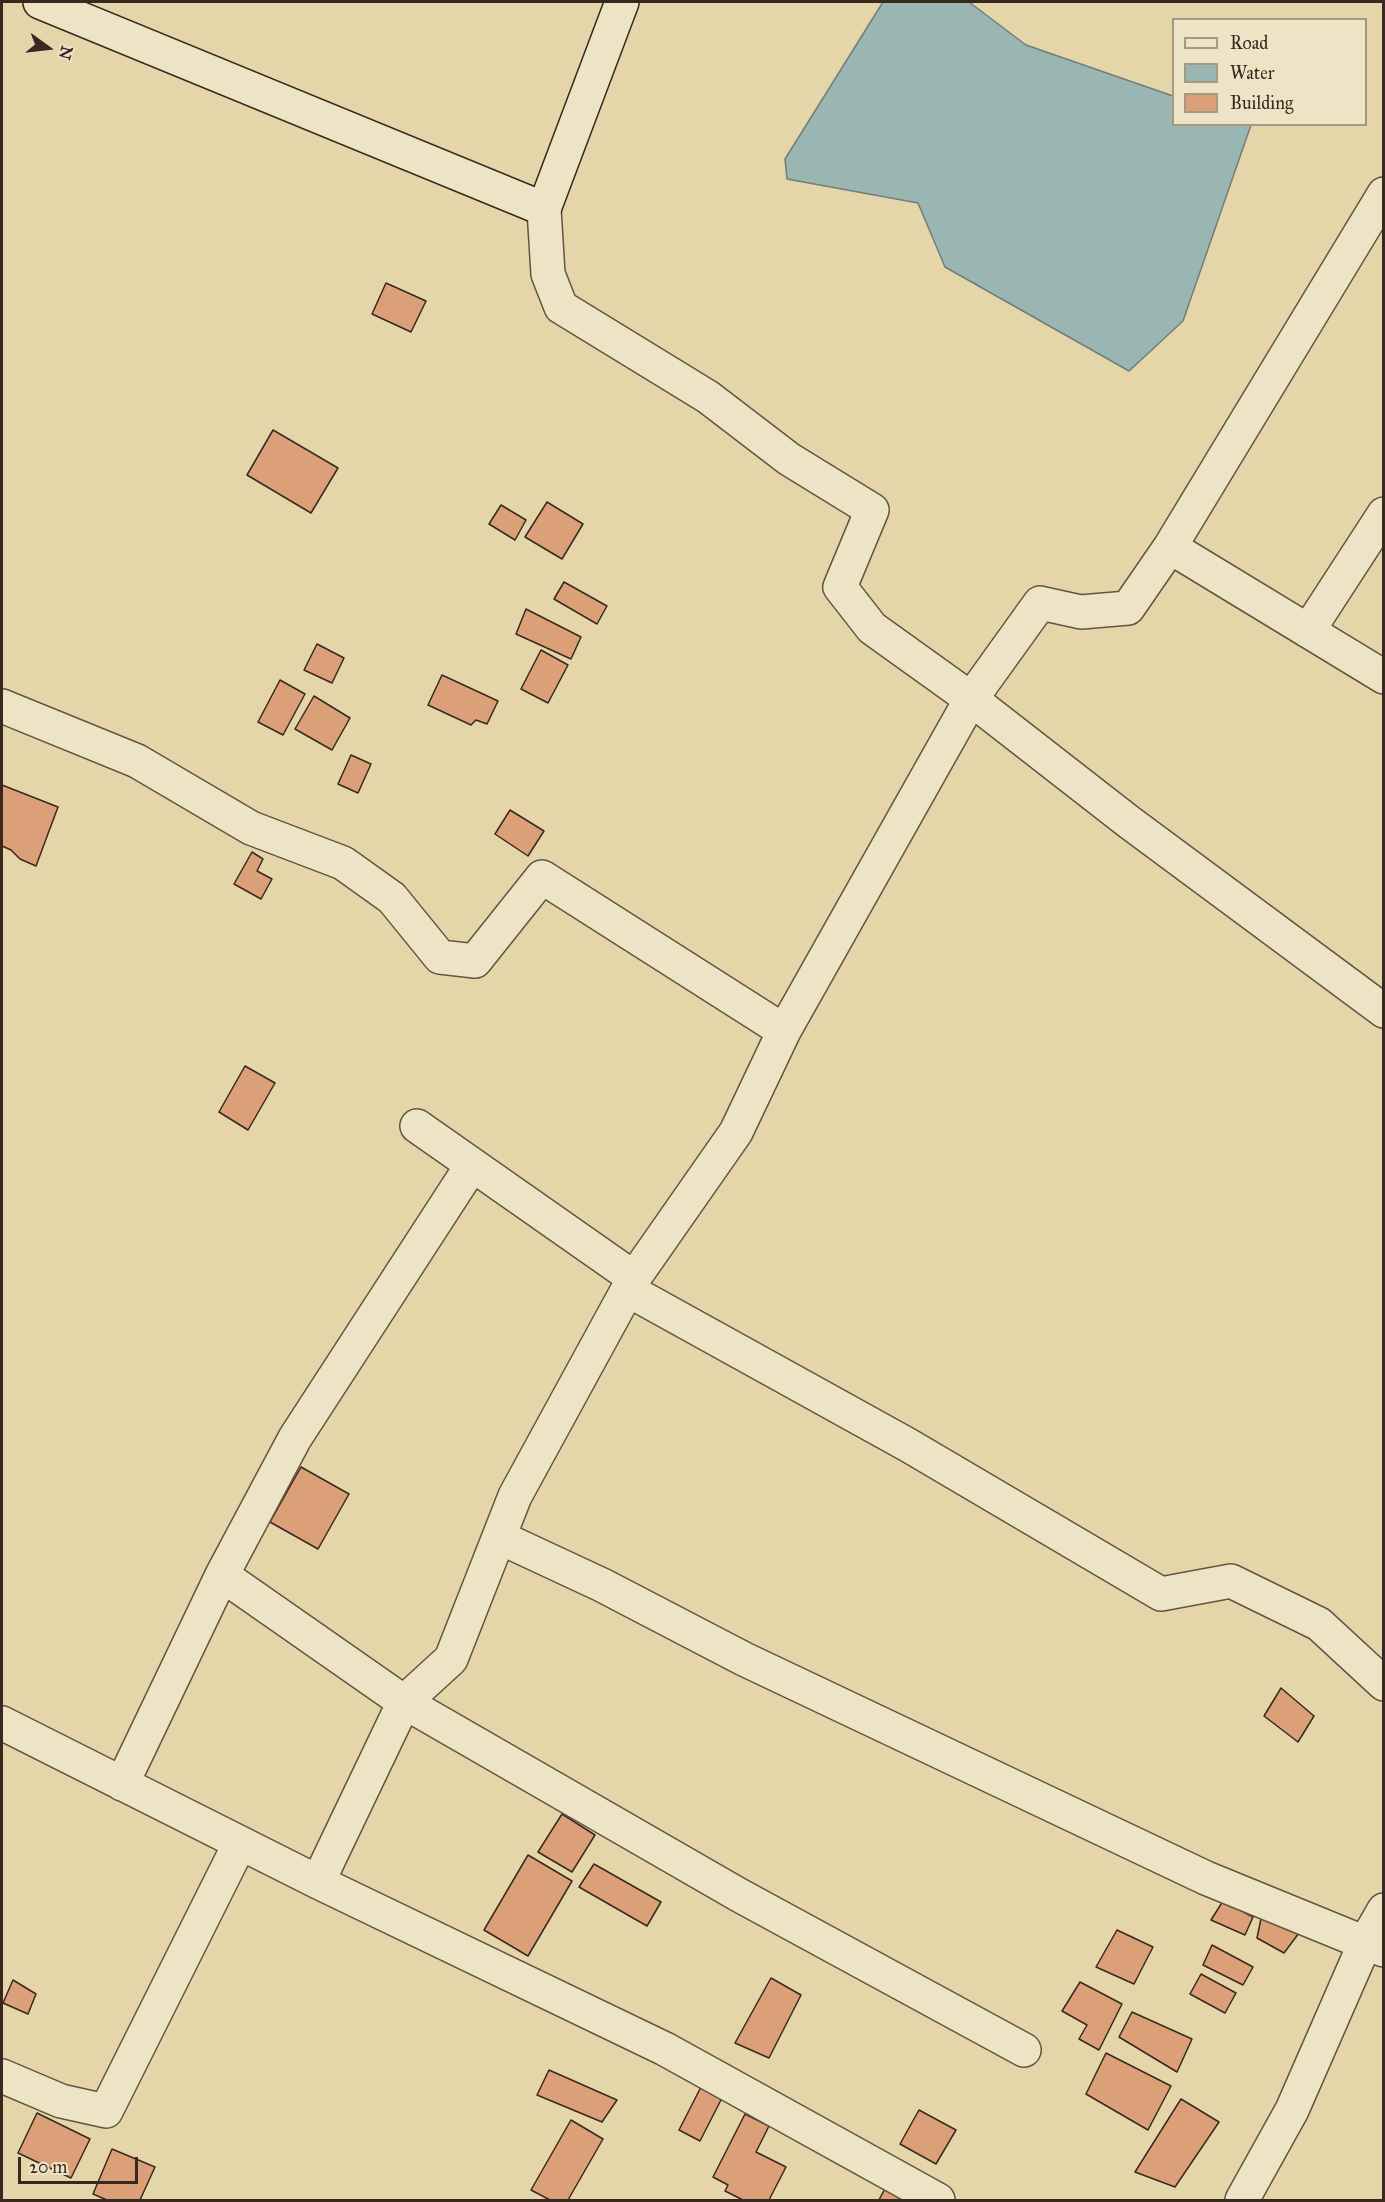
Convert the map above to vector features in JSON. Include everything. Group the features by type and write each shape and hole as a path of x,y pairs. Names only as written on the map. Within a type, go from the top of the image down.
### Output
{"street":[{"path":"40,2 544,209"},
{"path":"622,2 544,209 548,274 561,307 708,397 789,459 872,510 840,587 872,628 971,699 1129,822 1383,1011"},
{"path":"318,1882 404,1702 451,1659 515,1496 631,1284 736,1132 784,1031 971,699 1040,603 1081,612 1128,608 1170,547 1383,194"},
{"path":"1308,631 1383,514"},
{"path":"1170,547 1383,676"},
{"path":"2,706 137,761 251,828 343,863 392,898 440,957 475,961 542,877 784,1031"},
{"path":"417,1126 631,1284 1161,1594 1231,1581 1319,1624 1383,1684"},
{"path":"122,1784 222,1575 295,1438 472,1165"},
{"path":"499,1537 602,1585 754,1664 1196,1873 1374,1947"},
{"path":"222,1575 404,1702 739,1895 1024,2050"},
{"path":"2,1723 318,1882 665,2049 938,2200"},
{"path":"2,2076 61,2101 106,2111 240,1843"},
{"path":"1242,2200 1292,2110 1374,1947 1383,1910"}],"water":[{"path":"883,2 969,2 1026,45 1172,96 1172,126 1251,126 1183,321 1129,371 945,267 918,203 787,179 785,159"}],"building":[{"path":"386,283 426,301 411,332 372,314"},
{"path":"273,430 338,468 311,513 247,475"},
{"path":"547,502 583,524 562,559 525,537"},
{"path":"501,505 526,520 515,540 489,524"},
{"path":"564,582 607,606 597,624 554,599"},
{"path":"526,609 581,637 571,659 516,634"},
{"path":"317,644 344,658 332,683 304,670"},
{"path":"541,650 568,665 548,703 521,689"},
{"path":"442,675 498,701 487,724 476,720 471,725 428,705"},
{"path":"280,680 305,694 283,735 258,722"},
{"path":"314,696 350,718 332,750 295,729"},
{"path":"351,755 371,764 358,793 338,784"},
{"path":"2,785 58,807 36,866 20,859 11,850 2,846"},
{"path":"510,810 544,831 528,856 495,834"},
{"path":"252,852 263,859 257,871 272,879 261,899 234,884"},
{"path":"245,1066 275,1083 248,1130 219,1112"},
{"path":"301,1467 349,1494 318,1549 270,1522"},
{"path":"1281,1688 1314,1716 1298,1742 1264,1716"},
{"path":"562,1814 595,1835 572,1872 538,1852"},
{"path":"528,1855 572,1881 528,1956 484,1930"},
{"path":"594,1864 661,1902 647,1926 579,1887"},
{"path":"1223,1901 1253,1917 1245,1935 1211,1920"},
{"path":"1263,1909 1302,1929 1284,1953 1257,1938"},
{"path":"1117,1930 1153,1947 1134,1984 1096,1967"},
{"path":"1212,1945 1253,1967 1243,1985 1203,1965"},
{"path":"1201,1974 1236,1993 1225,2013 1190,1994"},
{"path":"771,1978 801,1995 769,2058 735,2043"},
{"path":"13,1980 36,1994 28,2014 3,2003"},
{"path":"1080,1982 1122,2004 1099,2050 1079,2039 1087,2025 1062,2011"},
{"path":"1132,2012 1192,2039 1177,2072 1119,2037"},
{"path":"1106,2053 1171,2086 1148,2130 1086,2094"},
{"path":"549,2070 617,2100 602,2122 537,2095"},
{"path":"702,2085 723,2096 700,2141 679,2130"},
{"path":"1181,2099 1219,2122 1175,2187 1135,2172"},
{"path":"919,2110 956,2130 936,2164 900,2144"},
{"path":"37,2113 90,2139 71,2178 18,2153"},
{"path":"745,2114 769,2126 756,2152 786,2167 769,2200 743,2200 725,2191 728,2185 713,2177"},
{"path":"571,2120 603,2139 568,2200 550,2200 531,2190"},
{"path":"112,2149 155,2167 140,2200 107,2200 93,2194"},
{"path":"890,2179 925,2200 879,2200"}]}
